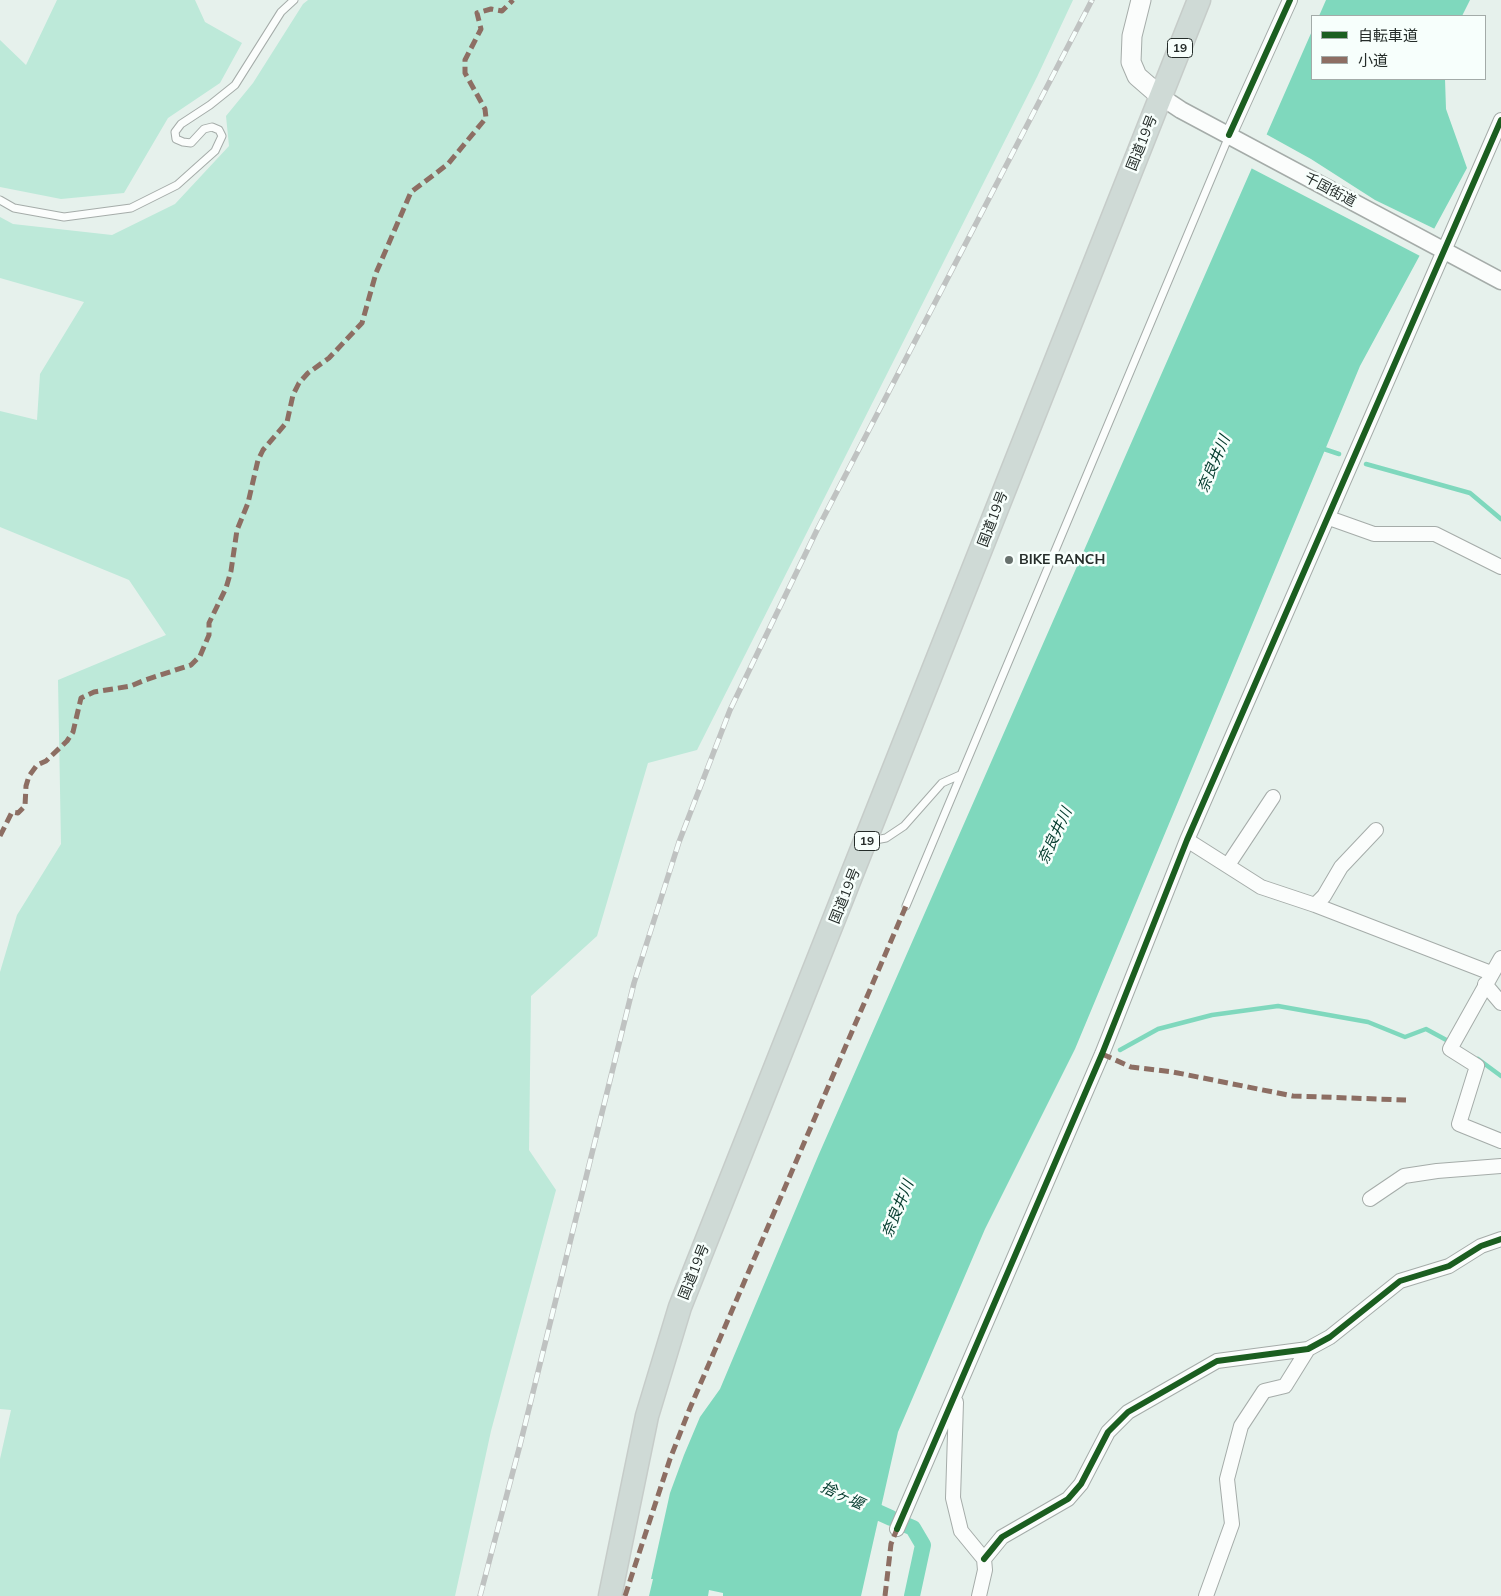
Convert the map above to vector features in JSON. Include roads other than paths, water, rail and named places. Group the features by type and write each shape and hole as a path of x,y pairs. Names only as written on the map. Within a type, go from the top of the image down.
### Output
{"highway":[{"name":"19","path":"1160,96 1199,0"},
{"name":"国道19号","path":"610,1596 647,1416 680,1307 867,841 1160,96"}],"main road":[{"path":"1141,0 1132,36 1131,62 1137,76 1160,96"}],"street":[{"path":"1233,138 1290,0"},
{"name":"千国街道","path":"1160,96 1233,138 1438,248 1499,277"},
{"path":"897,1529 1102,1054 1187,840 1402,352 1438,248 1501,120"},
{"path":"1329,518 1374,534 1434,534 1501,567"},
{"path":"1228,865 1273,797"},
{"path":"1315,905 1324,896 1340,867 1376,830"},
{"path":"1187,840 1261,887 1315,905 1488,978 1501,1003"},
{"path":"1501,958 1488,978 1450,1049 1477,1066 1459,1124 1501,1141"},
{"path":"1370,1199 1404,1176 1437,1171 1501,1166"},
{"path":"984,1559 1002,1537 1068,1499 1081,1484 1108,1432 1128,1412 1217,1361 1281,1355 1308,1349 1330,1337 1400,1281 1449,1266 1481,1246 1501,1238"},
{"path":"1206,1596 1232,1524 1227,1479 1241,1426 1264,1391 1285,1386 1308,1349"},
{"path":"956,1394 953,1498 961,1531 984,1559 985,1570 979,1596"}],"lane":[{"path":"0,200 14,208 64,217 131,208 177,185 215,151 222,136 219,130 212,127 204,129 191,143 176,139 175,132 181,124 210,106 235,85 281,12 294,0"},
{"path":"906,906 960,775 1233,138"},
{"path":"867,841 886,838 904,826 942,783 960,775"}],"water":[{"path":"1326,0 1470,0 1462,15 1319,15"},
{"name":"奈良井川","path":"1311,33 1311,80 1445,80 1446,109 1467,168 1360,366 1075,1049 985,1229 898,1432 861,1596 723,1596 723,1593 709,1590 708,1596 649,1596 670,1493 684,1455 700,1417 720,1389 819,1154"}],"waterway":[{"path":"1321,448 1339,454"},
{"path":"1366,464 1470,493 1501,519"},
{"path":"1120,1050 1158,1029 1212,1015 1278,1006 1368,1022 1405,1037 1426,1029 1450,1042"},
{"path":"1478,1059 1501,1076"},
{"name":"捨ヶ堰","path":"860,1504 891,1518"},
{"name":"捨ヶ堰","path":"906,1525 913,1528 923,1545 912,1596"}],"railway":[{"path":"480,1596 520,1445 634,983 679,842 730,710 817,530 1092,0"}],"place":[{"name":"BIKE RANCH","path":"1009,560"}]}
